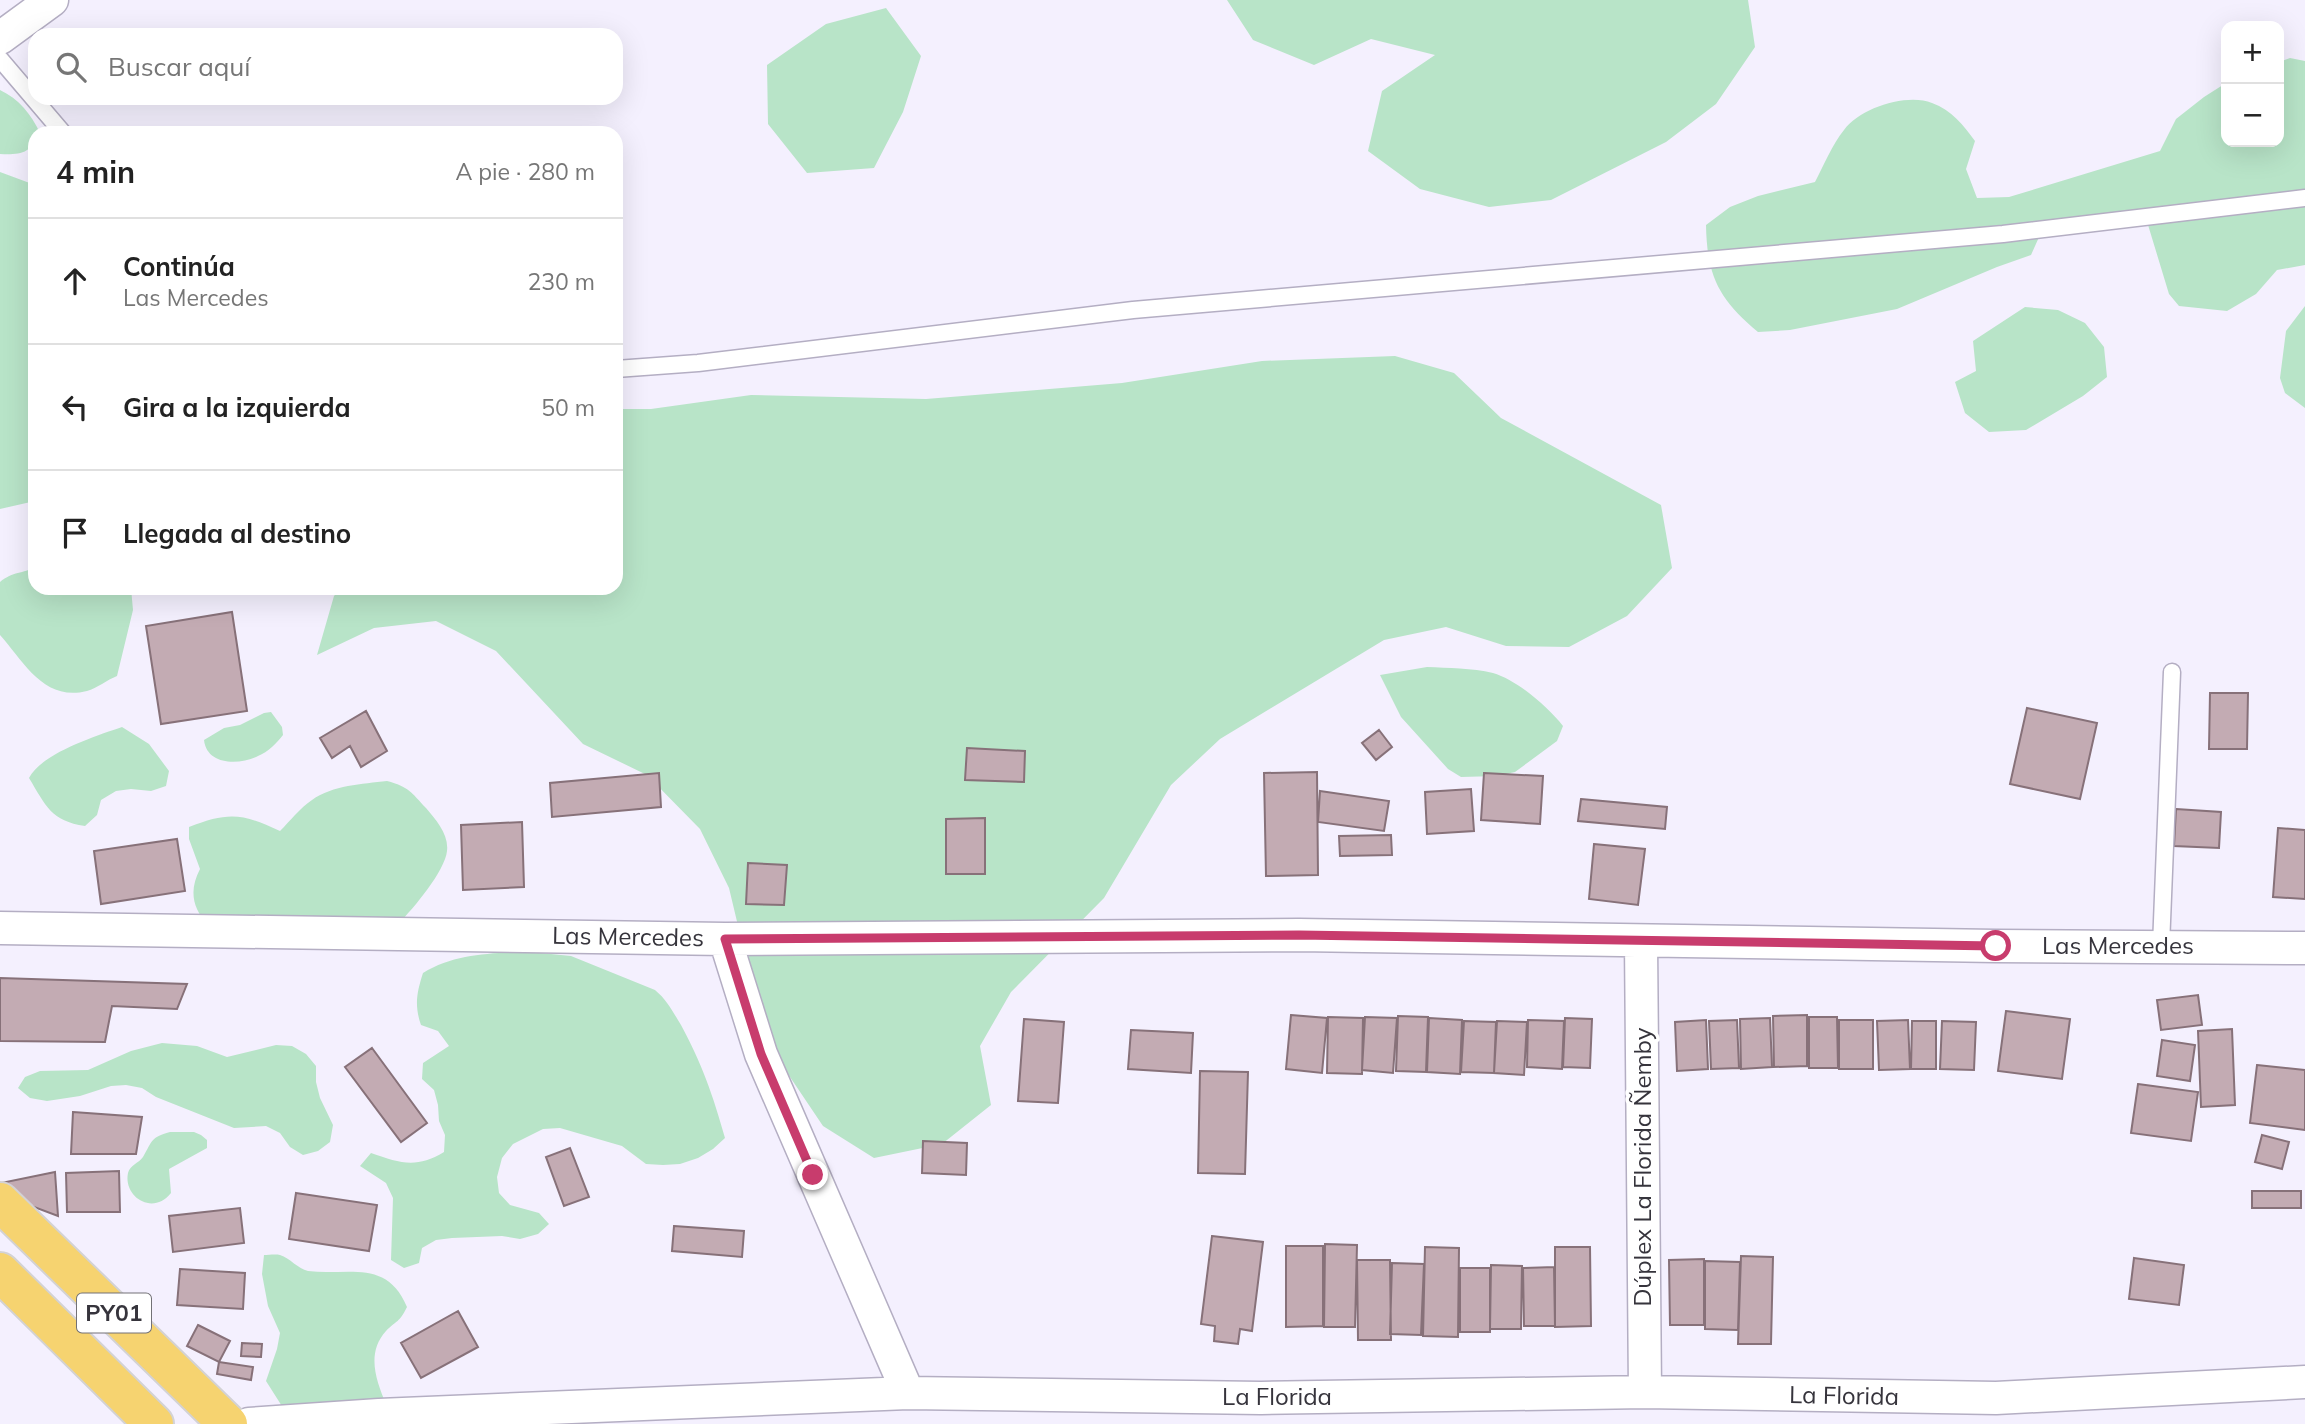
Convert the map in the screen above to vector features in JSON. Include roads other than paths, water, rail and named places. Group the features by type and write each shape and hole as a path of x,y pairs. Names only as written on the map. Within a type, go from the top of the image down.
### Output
{"highway":[{"name":"PY01","path":"0,1202 228,1424"},
{"name":"PY01","path":"0,1272 154,1424"}],"street":[{"path":"0,38 52,0"},
{"name":"Las Mercedes","path":"0,929 725,939 1299,935 1641,942 2305,948"},
{"path":"725,939 761,1054 908,1393"},
{"name":"Dúplex La Florida Ñemby","path":"1641,942 1645,1392"},
{"name":"La Florida","path":"249,1424 379,1415 908,1393 1261,1398 1645,1392 1996,1398 2305,1382"}],"lane":[{"path":"0,58 28,91"},
{"path":"39,105 57,126"},
{"path":"623,368 698,363 1133,310 2003,234 2305,198"},
{"path":"2161,946 2172,672"}]}
